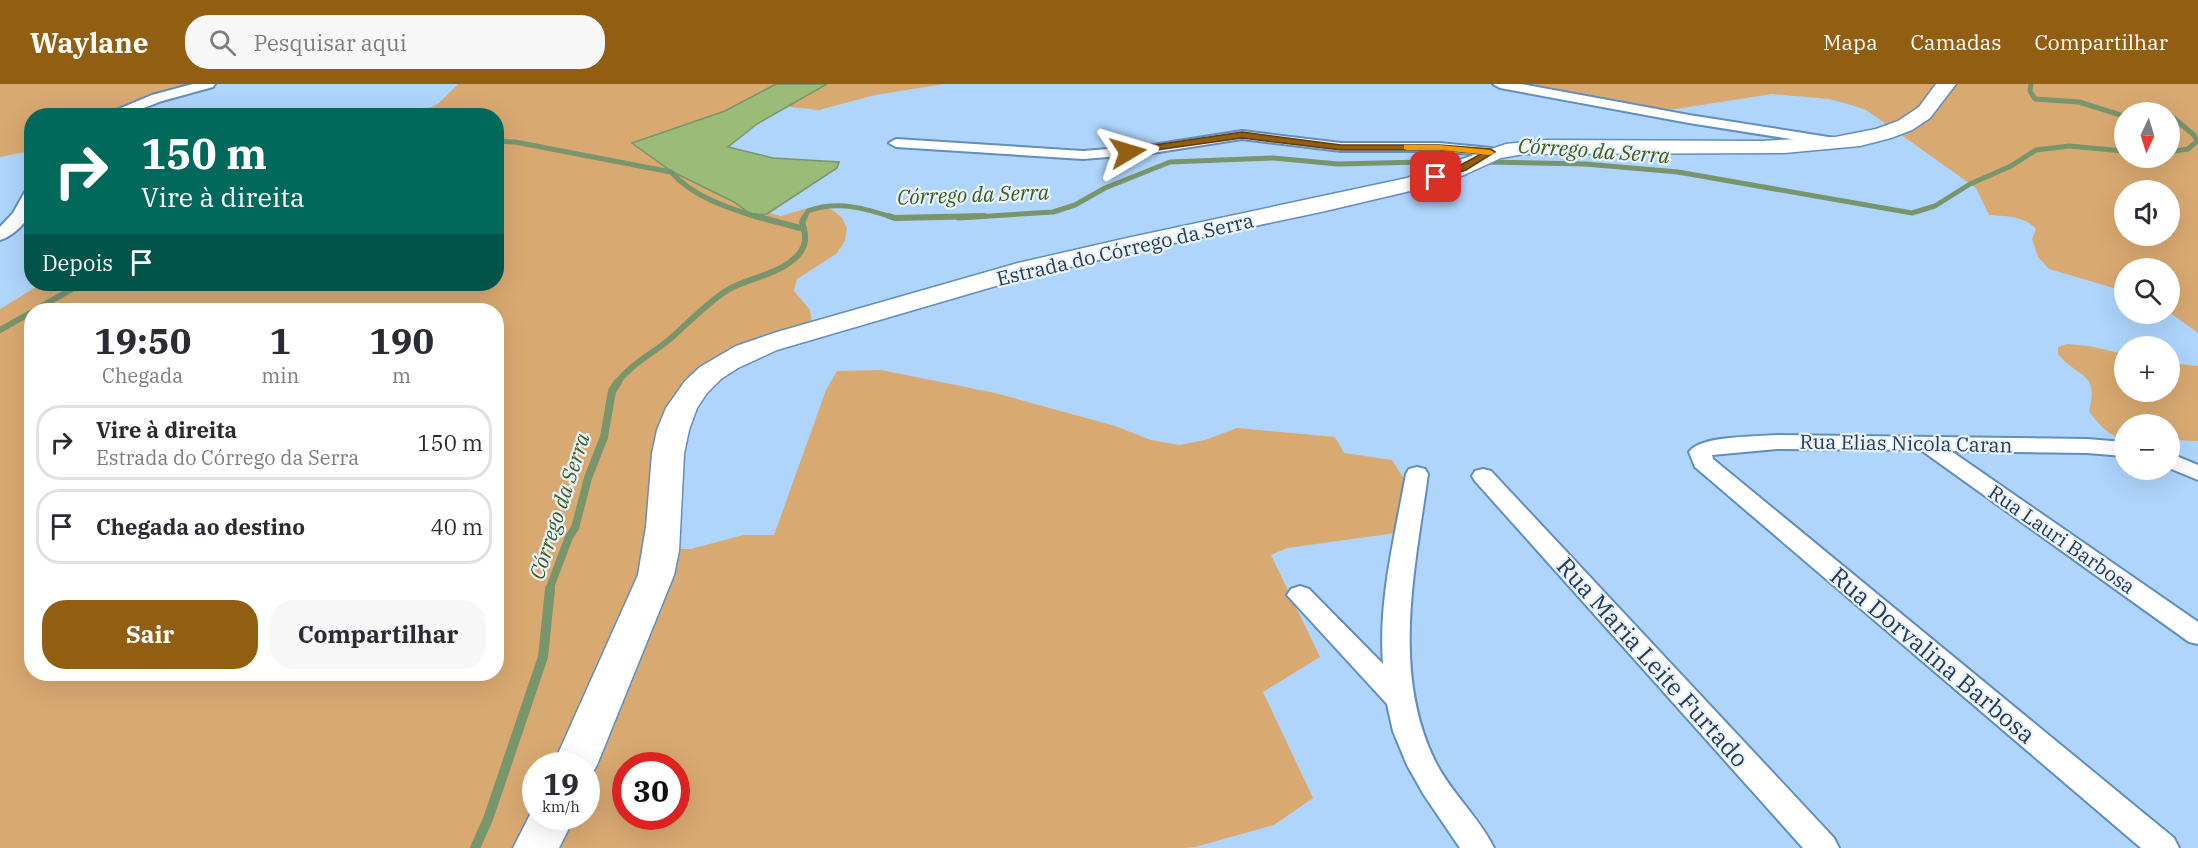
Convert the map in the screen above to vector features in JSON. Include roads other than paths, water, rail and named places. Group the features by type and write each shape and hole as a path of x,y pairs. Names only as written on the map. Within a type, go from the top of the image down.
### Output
{"street":[{"path":"130,108 162,96 208,84"},
{"path":"1500,84 1689,119 1841,143"},
{"name":"Estrada do Córrego da Serra","path":"581,752 656,575 664,550 666,459 672,430 685,403 697,386 715,371 747,352 895,306 1031,268 1364,196 1436,177 1478,159 1546,146 1787,147 1841,143 1891,130 1921,116 1934,104 1946,84"},
{"path":"896,143 1083,155 1146,150 1242,135 1341,147 1439,147 1478,159"},
{"path":"0,235 24,210"},
{"name":"Rua Elias Nicola Caran","path":"1703,462 1700,452 1710,447 1777,442 2114,448"},
{"name":"Rua Lauri Barbosa","path":"1925,443 2198,634"},
{"name":"Rua Dorvalina Barbosa","path":"1703,462 2163,848"},
{"path":"2180,465 2198,473"},
{"path":"1417,474 1398,606 1395,646 1399,699 1409,735 1422,765 1478,848"},
{"name":"Rua Maria Leite Furtado","path":"1483,476 1823,848"},
{"path":"1300,595 1399,699"},
{"path":"536,848 545,830"}],"waterway":[{"name":"Córrego da Serra","path":"2031,84 2030,91 2035,99 2079,102 2114,113"},
{"name":"Córrego da Serra","path":"2180,123 2194,135 2197,141 2188,149 2180,150"},
{"path":"504,141 671,172 700,195 760,218"},
{"name":"Córrego da Serra","path":"1484,162 1585,164 1678,172 1912,213 1935,206 1970,184 2011,166 2036,150 2069,146 2114,150"},
{"name":"Córrego da Serra","path":"958,218 1053,212 1075,205 1105,188 1170,162 1273,158 1338,164 1466,161"},
{"name":"Córrego da Serra","path":"804,218 808,211 830,206 862,208 894,218"},
{"path":"755,216 804,229"},
{"name":"Córrego da Serra","path":"889,216 895,218 984,216"},
{"name":"Córrego da Serra","path":"804,218 802,222 804,229"},
{"name":"Córrego da Serra","path":"617,383 629,370 670,339 724,292 780,268 794,259 804,246 804,229"},
{"path":"47,303 69,291"},
{"path":"0,330 24,316"},
{"name":"Córrego da Serra","path":"549,590 569,537 575,528 588,478 604,437 612,391 618,382"},
{"name":"Córrego da Serra","path":"475,848 488,819 543,657 550,589"}]}
